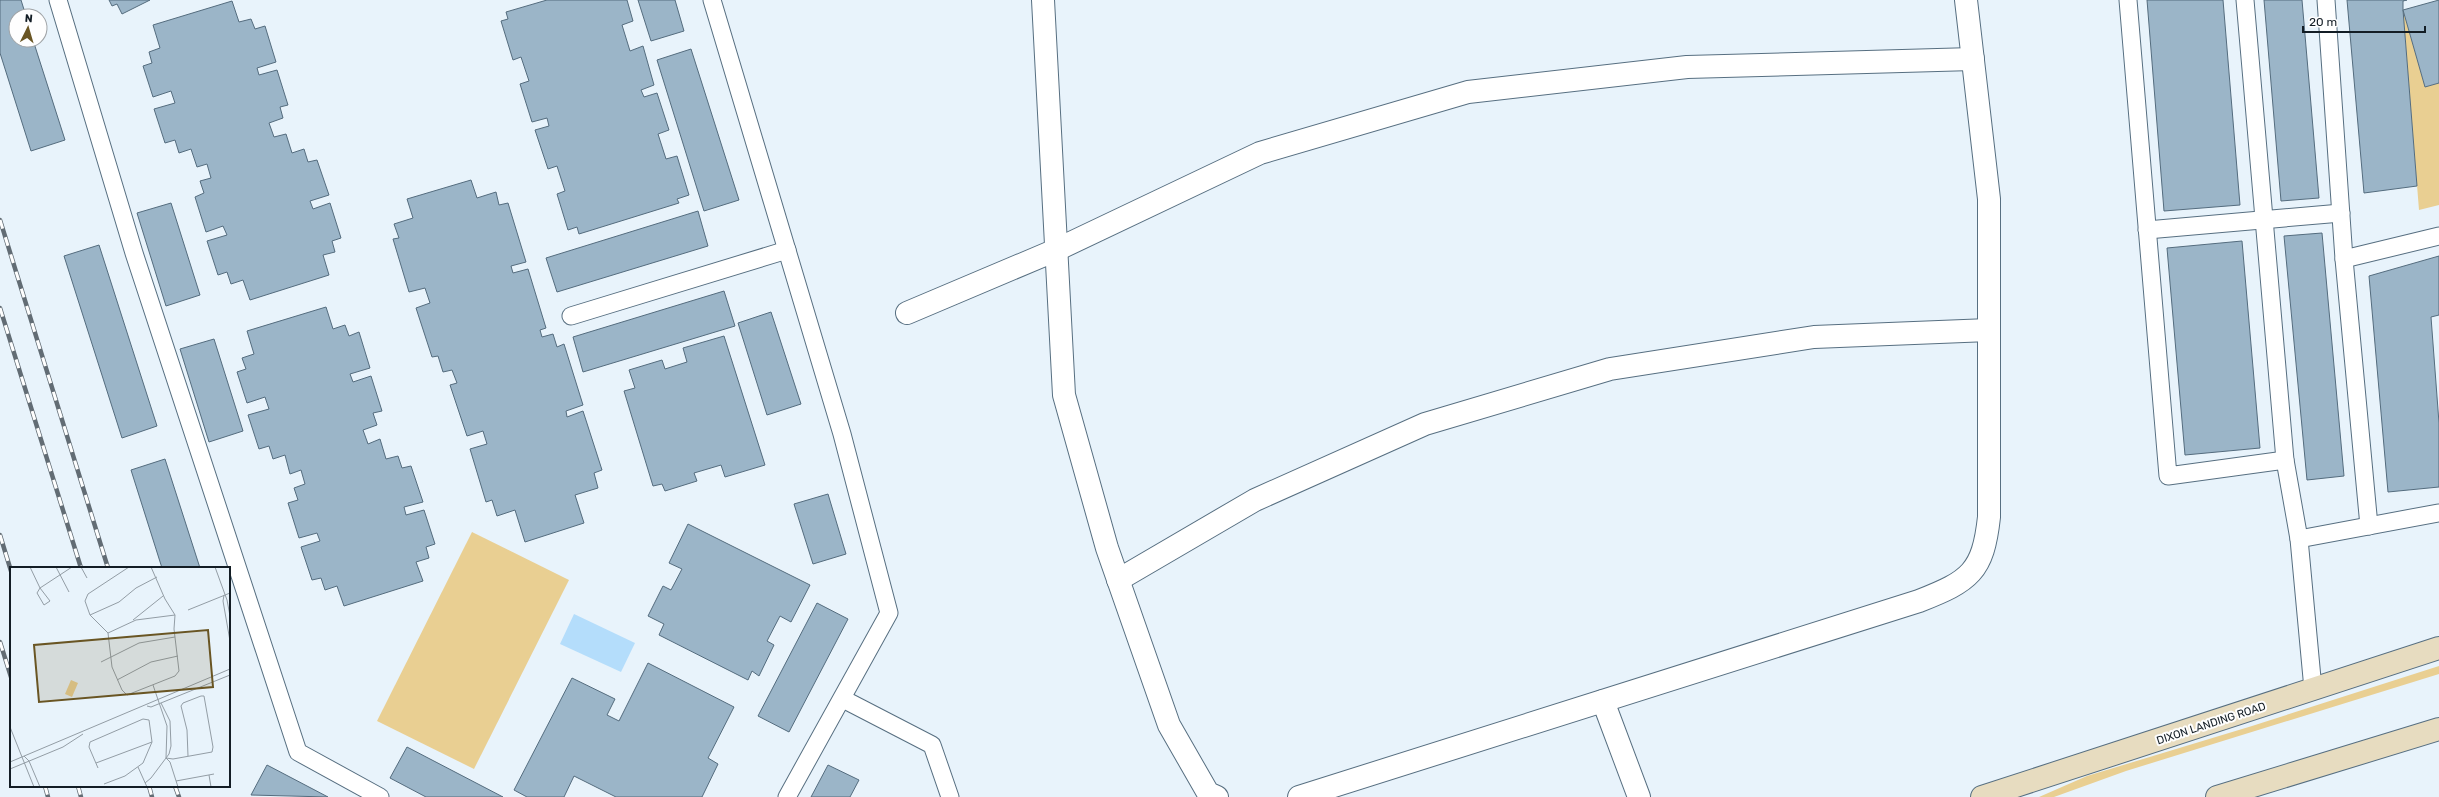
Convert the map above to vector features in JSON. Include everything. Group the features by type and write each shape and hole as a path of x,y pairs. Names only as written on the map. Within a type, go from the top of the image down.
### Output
{"main road":[{"name":"DIXON LANDING ROAD","path":"1982,797 2439,648"},
{"path":"2217,797 2439,728"}],"street":[{"path":"1043,0 1064,395 1118,580 1169,725 1208,792 1217,797"},
{"path":"1299,797 1919,601 1946,590 1964,580 1980,561 1987,540 1989,516 1989,199 1966,0"},
{"path":"907,314 1056,250 1260,153 1468,92 1687,67 1973,59"},
{"path":"1118,580 1255,500 1425,424 1610,369 1814,337 1989,330"},
{"path":"1603,701 1639,797"}],"lane":[{"path":"58,0 134,253 298,752 380,797"},
{"path":"712,0 842,434 889,613 843,699 787,797"},
{"path":"2128,0 2168,476 2285,460"},
{"path":"2245,0 2285,460 2299,539 2313,689"},
{"path":"2326,0 2344,259 2369,526"},
{"path":"2147,230 2341,213"},
{"path":"2344,259 2439,236"},
{"path":"571,316 787,250"},
{"path":"2299,539 2438,513"},
{"path":"843,699 932,745 950,797"}],"shaded area":[{"path":"2403,10 2425,87 2439,83 2439,205 2419,210"},
{"path":"472,532 569,580 474,769 377,721"},
{"path":"2439,666 2439,674 2126,771 2054,797 2039,797 2087,776 2252,726"}],"water":[{"path":"574,614 635,643 621,672 560,644"}],"building":[{"path":"0,0 21,0 24,8 8,8 8,48 36,48 65,140 31,151 0,53"},
{"path":"109,0 150,0 122,14 117,4 112,6"},
{"path":"547,0 627,0 633,21 622,25 630,51 643,46 654,85 641,90 644,97 657,93 669,130 658,134 666,159 677,156 689,195 677,199 679,203 579,234 577,227 568,230 557,194 565,191 557,166 548,169 535,130 549,126 547,118 532,122 520,84 529,81 521,57 513,60 501,21 508,19 506,12"},
{"path":"638,0 675,0 684,31 651,41"},
{"path":"2147,0 2223,0 2240,205 2164,211"},
{"path":"2264,0 2302,0 2319,198 2281,201"},
{"path":"2347,0 2407,0 2403,1 2403,10 2417,186 2364,193"},
{"path":"2439,0 2439,83 2425,87 2403,10"},
{"path":"232,1 239,22 251,19 255,29 265,26 276,62 257,68 259,75 277,70 288,105 280,107 283,118 269,123 274,137 286,134 292,153 304,149 308,162 317,160 329,195 310,201 313,209 330,203 341,238 332,241 335,252 323,255 329,275 250,300 243,280 231,284 227,272 218,275 207,241 227,235 223,226 206,232 195,197 204,193 200,181 211,178 207,164 197,167 191,149 179,153 175,140 165,143 154,109 175,103 171,91 153,97 143,66 152,63 149,52 160,48 153,25"},
{"path":"691,49 739,200 704,211 657,60"},
{"path":"471,180 477,198 496,192 499,205 508,203 526,262 511,266 513,273 528,269 546,328 540,330 542,337 553,334 557,347 564,344 583,405 566,411 567,417 583,411 602,470 594,473 598,488 575,495 584,523 525,542 515,510 497,516 492,500 486,502 470,449 487,444 483,431 467,436 450,385 457,383 452,370 443,372 438,356 432,357 416,308 430,303 425,288 409,292 393,239 399,238 394,224 413,218 407,199"},
{"path":"171,203 200,295 166,306 137,213"},
{"path":"698,211 708,246 557,292 546,258"},
{"path":"2322,233 2344,476 2307,480 2284,236"},
{"path":"2242,241 2260,448 2185,455 2167,248"},
{"path":"99,245 157,426 122,438 64,256"},
{"path":"2439,256 2439,315 2431,317 2439,423 2439,487 2388,492 2369,276"},
{"path":"724,291 735,326 583,372 573,337"},
{"path":"326,307 333,329 345,325 349,336 359,332 370,368 350,374 353,382 371,376 382,411 373,413 377,425 363,430 368,444 380,439 386,459 398,456 402,468 411,466 423,502 404,507 406,515 424,510 435,544 426,547 429,558 416,562 423,581 344,606 337,586 325,590 321,578 312,580 301,547 320,541 317,533 299,538 288,503 298,500 294,488 305,484 301,470 290,474 285,455 273,459 269,446 259,449 248,415 269,409 265,397 247,403 237,372 246,369 242,358 254,354 247,331"},
{"path":"771,312 801,404 767,415 738,323"},
{"path":"724,336 765,465 725,477 721,465 694,473 697,481 665,491 662,484 653,486 624,391 635,388 629,370 662,360 665,369 687,362 683,348"},
{"path":"214,339 243,431 209,442 180,349"},
{"path":"165,459 200,567 162,567 131,470"},
{"path":"828,494 846,554 813,564 794,504"},
{"path":"688,524 810,585 791,622 780,616 767,641 774,645 759,676 752,671 748,680 659,635 664,624 648,616 663,586 671,590 682,569 669,563"},
{"path":"817,603 848,619 789,732 758,716"},
{"path":"648,663 734,707 708,758 718,764 702,797 616,797 574,776 564,797 527,797 514,790 572,678 615,699 607,715 619,721"},
{"path":"407,747 503,797 426,797 390,778"},
{"path":"267,765 328,797 251,795"},
{"path":"828,765 859,780 850,797 811,797"}],"railway":[{"path":"0,220 108,567"},
{"path":"0,308 81,567"},
{"path":"0,535 10,568"},
{"path":"0,642 10,674"},
{"path":"45,787 48,797"},
{"path":"78,787 81,797"},
{"path":"149,787 152,797"},
{"path":"175,787 179,797"}]}
